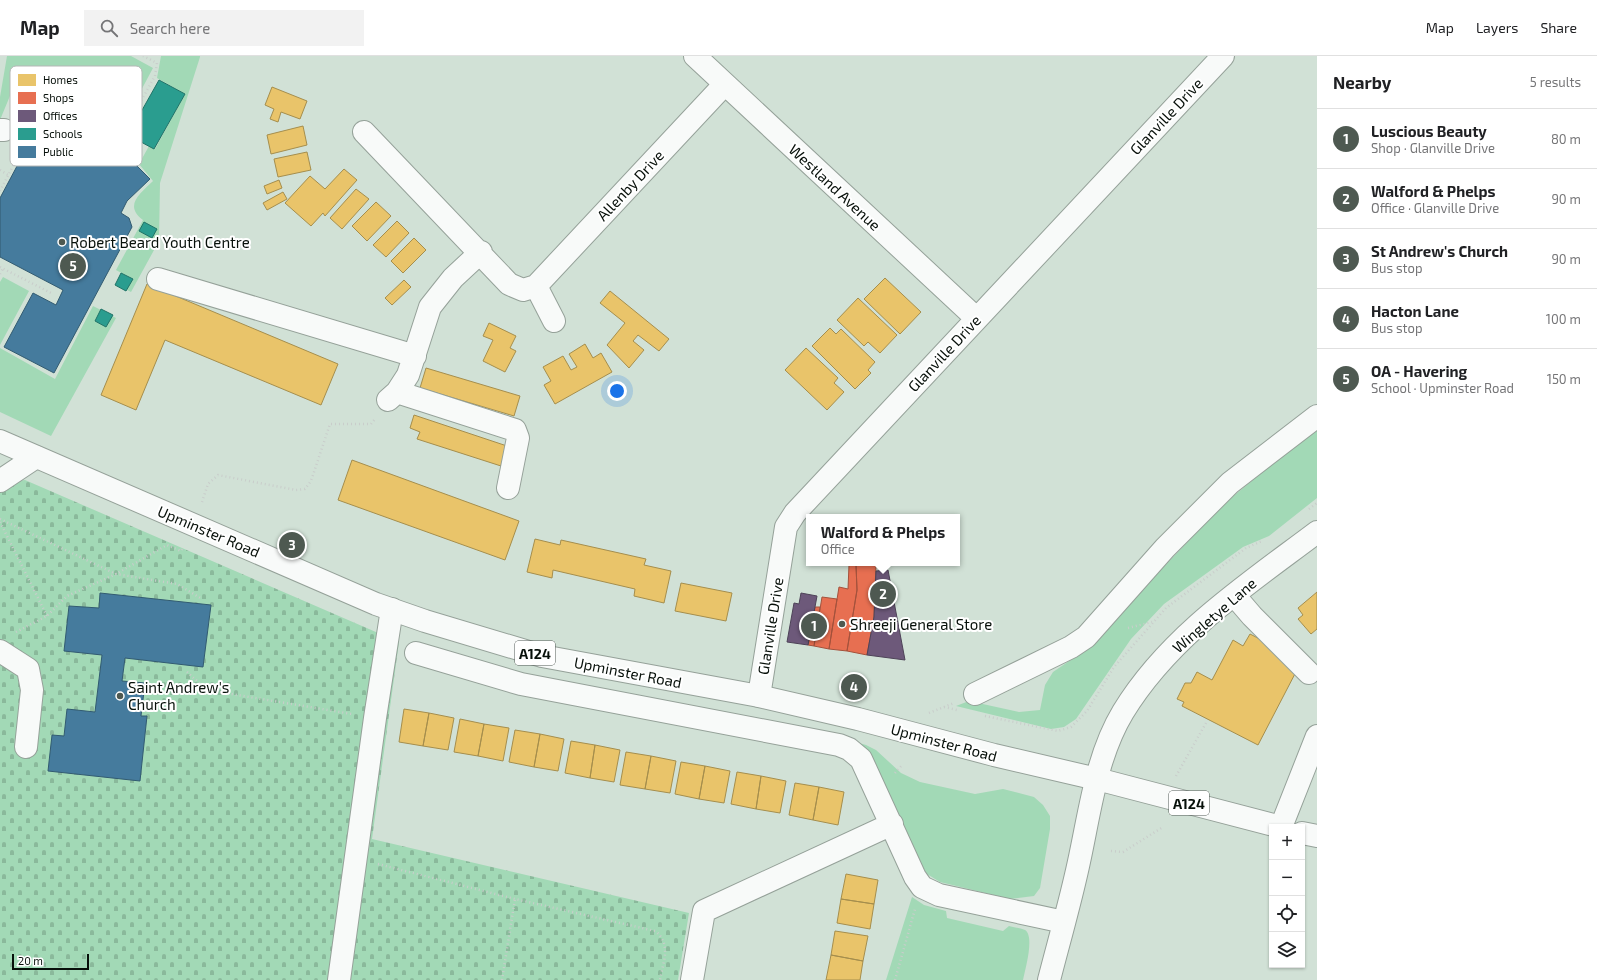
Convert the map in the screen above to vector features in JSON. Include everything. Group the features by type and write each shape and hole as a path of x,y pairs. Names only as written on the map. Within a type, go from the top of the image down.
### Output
{"street":[{"name":"Westland Avenue","path":"695,56 724,85 976,318"},
{"name":"Glanville Drive","path":"759,696 786,527 795,513 1222,56"},
{"name":"Allenby Drive","path":"536,286 724,85"},
{"path":"364,132 481,252 509,284 523,290 536,286 554,321"},
{"path":"481,252 453,278 430,307 408,375 392,396 515,430 518,438 508,488"},
{"path":"158,279 415,356"},
{"path":"975,694 1071,648 1086,637 1165,548 1230,483 1317,416"},
{"name":"Upminster Road","path":"0,441 392,609 425,621 542,656 759,696 994,755 1097,779 1270,824"},
{"path":"0,481 36,457"},
{"name":"Wingletye Lane","path":"1049,980 1097,779 1110,740 1123,713 1149,678 1180,642 1234,595 1317,532"},
{"path":"1234,595 1252,616 1309,673"},
{"path":"339,980 357,858 375,718 392,609"},
{"path":"4,642 28,669 32,690 26,747"},
{"path":"416,653 521,684 839,745 849,749 861,759 915,877 922,887 939,895 1064,922"},
{"path":"1282,824 1317,736"},
{"path":"692,980 704,911 892,824"},
{"path":"1305,833 1317,836"}],"path":[{"path":"142,102 156,76 156,63 143,56"},
{"path":"2,130 10,115"},
{"path":"0,191 13,166"},
{"path":"0,170 8,175"},
{"path":"0,274 2,267 53,294"},
{"path":"4,642 16,633 48,616 67,596 116,574 167,545 182,551 208,484 218,475 296,490 305,489 311,482 330,424 371,424 392,396"},
{"path":"1307,510 1317,503"},
{"path":"0,520 116,574 177,584 202,598"},
{"path":"0,520 48,616"},
{"path":"981,715 1048,730 1058,731 1071,727 1086,711 1118,662 1166,608 1246,548 1263,540"},
{"path":"187,672 207,690 375,718"},
{"path":"891,728 975,694"},
{"path":"944,707 959,710"},
{"path":"1175,776 1206,723"},
{"path":"1111,850 1123,852 1164,827"},
{"path":"357,858 515,899 655,931 662,936 666,945 660,980"},
{"path":"895,980 922,887"},
{"path":"502,980 515,899"}],"green space":[{"path":"7,56 131,56 153,68 142,89 142,66 10,66 10,96 0,120 0,97"},
{"path":"161,56 200,56 160,183 159,241 131,292 127,290 132,279 116,270 143,220 137,215 134,209 136,199 153,181 141,166 142,166 142,159 149,146 155,149 185,94 157,78"},
{"path":"3,277 29,291 0,345 0,282"},
{"path":"93,306 101,310 95,321 106,327 112,316 116,318 51,436 0,412 0,348 55,379"},
{"path":"1317,427 1317,498 1269,536 1243,547 1164,604 1131,639 1076,719 1064,727 1051,729 956,706 969,701 1019,712 1040,710 1045,685 1053,672 1081,653 1225,503"},
{"path":"25,480 399,642 372,839 689,913 678,980 0,980 0,492 16,481"},
{"path":"849,740 866,745 876,750 901,773 920,782 975,794 1003,789 1034,797 1043,805 1050,816 1050,829 1040,888 1034,896 1010,899 940,882 927,874"},
{"path":"912,897 924,905 946,911 947,918 1003,931 1009,926 1025,930 1028,933 1029,946 1023,980 886,980"}],"building: Homes":[{"path":"272,87 307,101 300,119 281,112 278,122 270,119 274,109 265,105"},
{"path":"303,126 307,145 271,154 267,135"},
{"path":"307,152 311,170 278,177 274,159"},
{"path":"344,169 357,180 325,216 323,213 311,226 285,203 310,176 325,189"},
{"path":"279,180 282,188 267,194 264,186"},
{"path":"356,189 369,199 342,229 330,218"},
{"path":"283,192 287,199 267,210 263,203"},
{"path":"376,202 391,216 367,241 352,226"},
{"path":"397,221 409,233 386,257 373,245"},
{"path":"414,238 426,250 403,273 391,261"},
{"path":"885,278 921,312 900,334 864,299"},
{"path":"404,280 411,287 392,305 385,298"},
{"path":"147,284 338,364 321,405 165,340 136,410 101,395"},
{"path":"610,291 669,339 659,351 638,335 633,341 644,350 629,368 607,345 625,323 600,303"},
{"path":"858,298 897,335 880,353 868,342 864,346 837,320"},
{"path":"489,323 516,336 510,348 516,351 505,372 483,361 493,340 483,336"},
{"path":"830,328 836,334 841,329 875,362 868,370 871,373 855,389 812,346"},
{"path":"585,344 593,358 601,353 612,372 555,404 544,385 551,381 543,367 563,356 571,370 577,367 569,354"},
{"path":"806,348 838,378 834,383 844,392 827,410 785,370"},
{"path":"426,368 520,396 514,416 420,388"},
{"path":"414,415 507,446 501,466 417,439 420,432 410,428"},
{"path":"352,460 519,521 505,560 338,500"},
{"path":"535,539 560,545 561,540 646,559 644,565 671,571 664,603 634,596 635,589 553,570 552,578 527,572"},
{"path":"681,583 732,593 726,621 675,611"},
{"path":"1317,592 1317,629 1311,634 1298,619 1303,615 1298,608"},
{"path":"1250,634 1283,651 1298,668 1258,745 1182,706 1184,702 1177,699 1185,683 1191,683 1197,672 1212,680 1233,640 1243,646"},
{"path":"404,709 429,713 423,746 399,742"},
{"path":"429,713 454,718 448,750 423,746"},
{"path":"460,719 484,724 478,756 454,752"},
{"path":"484,724 509,728 503,761 478,756"},
{"path":"515,730 540,734 534,767 509,762"},
{"path":"540,734 564,739 558,771 534,767"},
{"path":"571,741 595,745 590,778 565,773"},
{"path":"595,745 620,750 614,782 590,778"},
{"path":"626,752 651,756 645,789 620,785"},
{"path":"651,756 676,761 670,793 645,789"},
{"path":"681,762 705,766 699,799 675,794"},
{"path":"705,766 730,771 724,803 699,799"},
{"path":"737,772 761,776 756,809 731,804"},
{"path":"761,776 786,781 780,813 756,809"},
{"path":"795,783 819,787 813,820 789,815"},
{"path":"819,787 844,792 838,825 813,820"},
{"path":"846,874 878,880 874,904 841,899"},
{"path":"841,899 874,904 870,929 837,923"},
{"path":"835,931 868,936 863,961 831,955"},
{"path":"831,955 863,961 860,980 826,980"}],"building: Shops":[{"name":"Shreeji General Store","path":"849,566 856,566 857,590 847,651 829,649 839,587 848,589"},
{"path":"856,566 876,566 874,617 867,655 847,651 857,590"},
{"path":"822,597 837,599 829,649 814,646"},
{"path":"815,607 820,607 814,646 808,645"}],"building: Offices":[{"path":"888,570 905,660 867,655 874,617 876,571"},
{"path":"801,593 817,596 808,645 787,642 794,603 799,604"}],"building: Schools":[{"path":"159,80 185,94 154,149 142,143 142,110"},
{"path":"144,222 157,229 152,238 139,231"},
{"path":"121,273 133,279 126,291 115,285"},
{"path":"101,309 113,315 106,327 95,321"}],"building: Public":[{"name":"Robert Beard Youth Centre","path":"17,166 137,166 150,179 127,201 121,213 129,218 132,227 54,373 4,347 33,293 56,305 63,290 0,257 0,198"},
{"name":"Saint Andrew's Church","path":"100,593 211,605 203,667 125,658 122,681 145,683 141,716 147,716 140,781 48,771 52,735 64,736 67,709 95,712 102,655 64,651 69,606 99,608"}],"place":[{"name":"Robert Beard Youth Centre","path":"62,242"},
{"name":"OA - Havering","path":"73,266"},
{"name":"St Andrew's Church","path":"292,545"},
{"name":"Walford & Phelps","path":"883,594"},
{"name":"Shreeji General Store","path":"842,624"},
{"name":"Luscious Beauty","path":"814,626"},
{"name":"Hacton Lane","path":"854,687"},
{"name":"Saint Andrew's Church","path":"120,696"}]}
